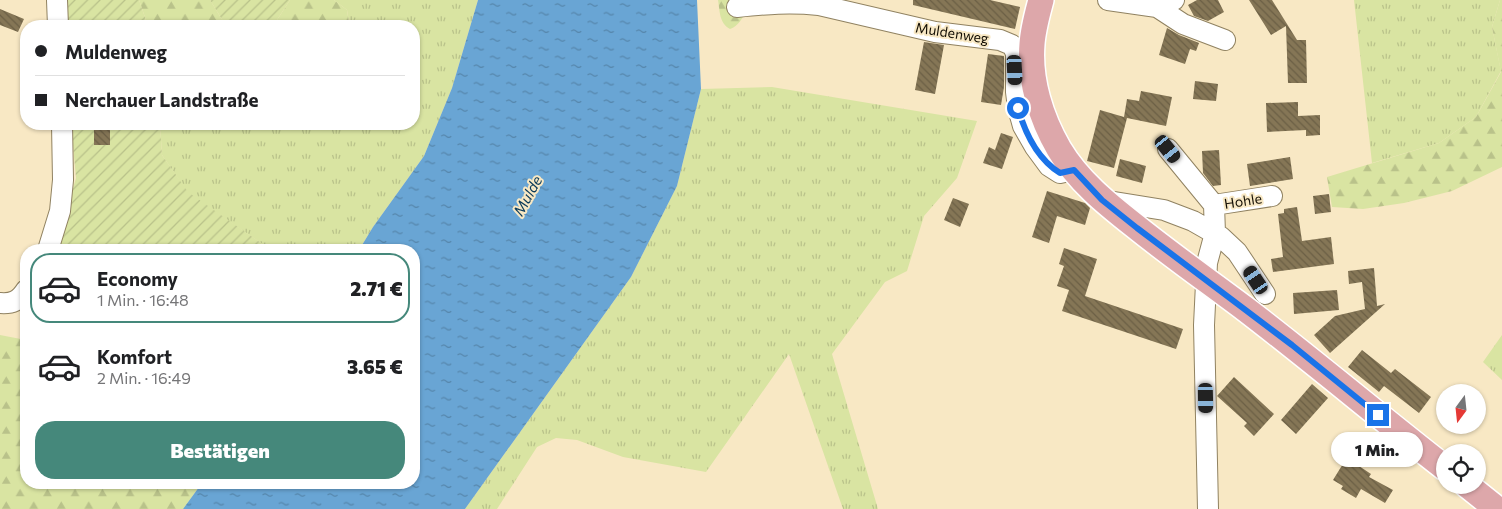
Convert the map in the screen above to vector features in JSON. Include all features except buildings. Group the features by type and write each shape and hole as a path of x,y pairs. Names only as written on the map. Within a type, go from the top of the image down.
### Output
{"main road":[{"path":"1041,0 1032,45 1034,83 1049,128 1059,148 1074,170 1102,200 1292,345 1436,461"},
{"path":"1478,494 1497,509"}],"street":[{"path":"57,0 58,20"},
{"path":"1108,0 1166,4 1183,24 1225,40"},
{"name":"Muldenweg","path":"737,7 776,3 816,3 935,32 1000,40 1012,45 1016,53 1016,92 1023,126 1049,166 1060,173 1074,170"},
{"path":"50,244 60,211 63,180 62,130"},
{"path":"1168,149 1214,205 1215,233 1207,263 1204,325 1208,509"},
{"name":"Hohle","path":"1214,205 1272,196"},
{"path":"1102,200 1164,210 1193,221 1222,237 1237,252 1266,294"},
{"path":"0,304 10,304 20,297"}],"green space":[{"path":"60,0 139,0 146,20 62,20"},
{"path":"139,0 210,0 222,20 146,20"},
{"path":"210,0 290,0 277,20 222,20"},
{"path":"290,0 334,0 347,10 349,20 277,20"},
{"path":"334,0 478,0 452,88 424,156 363,244 262,244 188,193 162,155 160,130 420,130 420,20 349,20 347,10"},
{"path":"718,0 751,0 740,21 730,29 722,20"},
{"path":"1354,0 1500,0 1492,27 1501,71 1476,117 1439,143 1372,163"},
{"path":"1500,0 1502,0 1502,167 1452,191 1404,203 1363,209 1332,207 1327,177 1439,143 1476,117 1501,72 1492,27"},
{"path":"772,87 977,121 957,178 924,216 907,271 885,282 832,354 878,509 843,509 789,354 706,472 623,457 577,440 556,438 537,447 497,509 465,509 631,277 677,186 701,89"},
{"path":"72,130 160,130 162,155 188,192 262,244 57,244 76,178"},
{"path":"0,335 20,339 20,489 198,489 183,509 0,509"},
{"path":"1502,335 1502,380 1483,362"}],"water":[{"name":"Mulde","path":"478,0 697,0 701,89 677,186 631,277 465,509 183,509 198,489 420,489 420,244 363,244 424,156 452,88"}],"route":[{"path":"1018,108 1023,126 1049,166 1060,173 1074,170 1102,200 1292,345 1378,415"}]}
